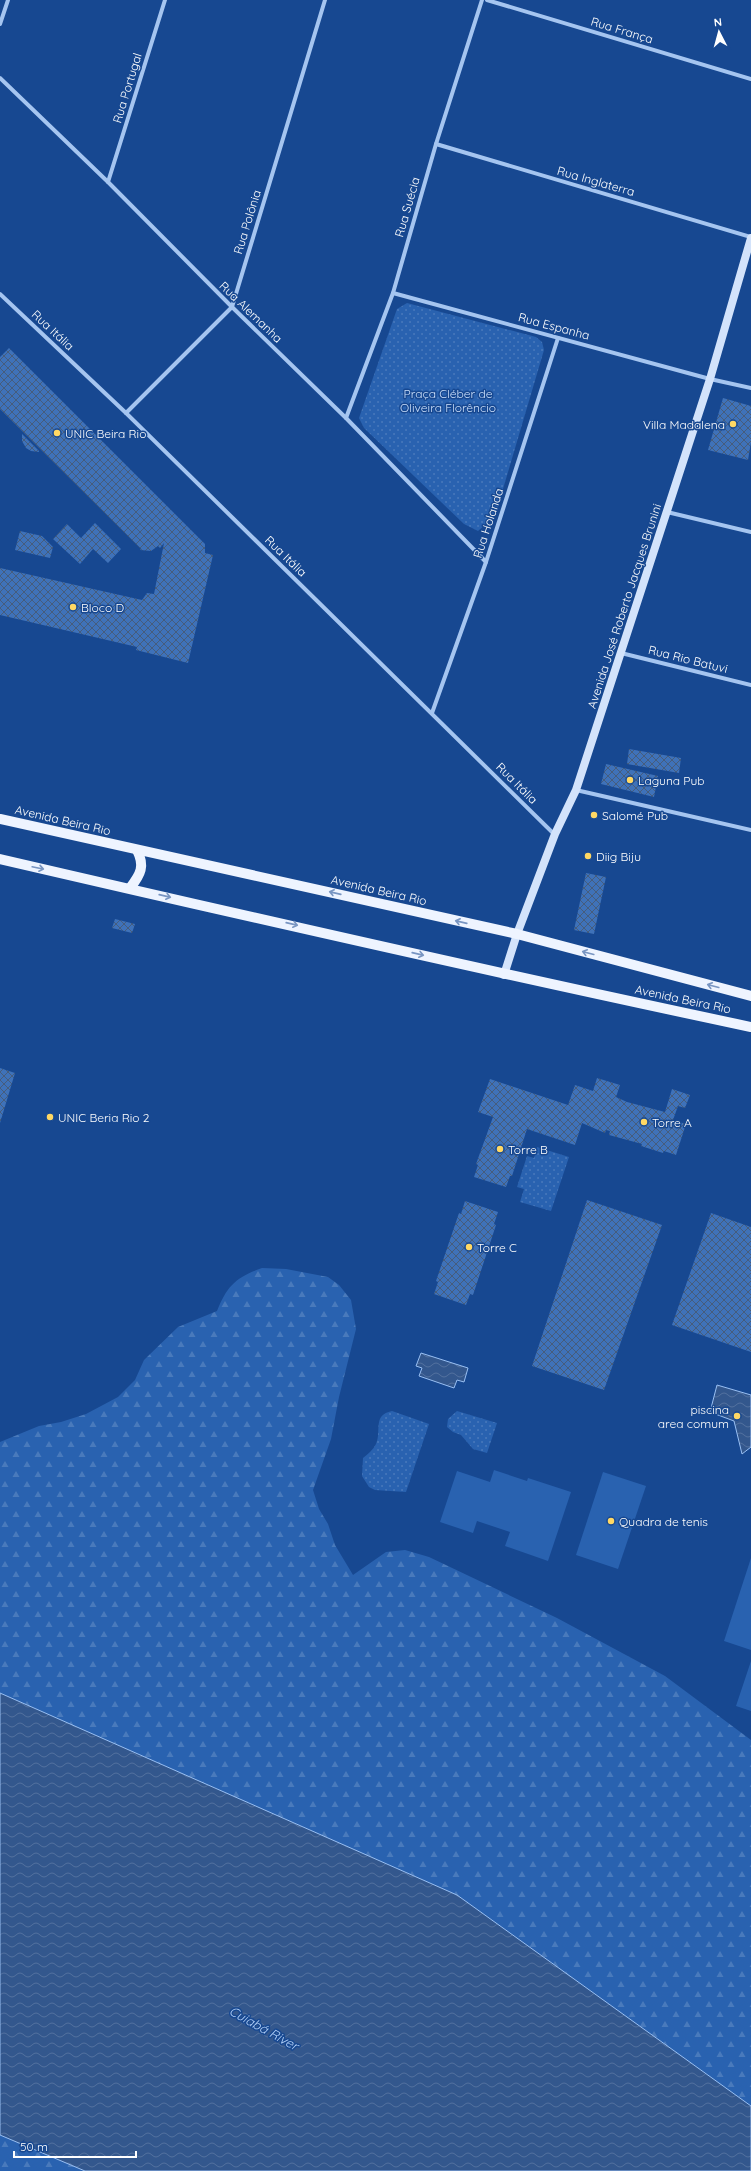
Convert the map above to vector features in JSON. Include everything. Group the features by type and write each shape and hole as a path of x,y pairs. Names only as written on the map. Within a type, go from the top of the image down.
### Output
{"main road":[{"name":"Avenida José Roberto Jacques Brunini","path":"504,974 517,934 555,834 576,790 710,379 751,237"},
{"name":"Avenida Beira Rio","path":"0,819 517,934 751,996"},
{"path":"130,888 142,869 142,862 138,850"},
{"name":"Avenida Beira Rio","path":"0,859 504,974 751,1027"}],"street":[{"path":"0,24 8,0"},
{"name":"Rua Portugal","path":"108,182 166,0"},
{"name":"Rua Polônia","path":"126,413 232,307 325,0"},
{"name":"Rua Suécia","path":"346,418 393,293 436,144 482,0"},
{"name":"Rua França","path":"487,0 751,79"},
{"name":"Rua Alemanha","path":"0,78 108,182 232,307 346,418 486,562"},
{"name":"Rua Inglaterra","path":"436,144 751,237"},
{"name":"Rua Espanha","path":"393,293 710,379 751,388"},
{"name":"Rua Itália","path":"0,294 126,413 555,834"},
{"name":"Rua Holanda","path":"432,713 486,562 558,338"},
{"path":"667,512 751,532"},
{"name":"Rua Rio Batuvi","path":"621,653 751,685"},
{"path":"576,790 751,830"}],"green space":[{"name":"Praça Cléber de Oliveira Florêncio","path":"407,303 536,337 542,342 544,350 495,516 478,531 464,524 364,428 359,418 397,309"},
{"path":"537,1147 569,1157 551,1211 520,1202 524,1189 517,1187 527,1156 534,1158"},
{"path":"262,1268 286,1269 328,1277 339,1285 351,1300 356,1329 339,1397 331,1439 313,1490 319,1509 328,1524 335,1545 353,1575 386,1552 405,1550 429,1557 557,1618 665,1676 751,1740 751,2106 457,1895 0,1693 0,1442 39,1426 61,1422 86,1414 118,1397 135,1380 144,1360 178,1327 217,1311 229,1289 239,1279"},
{"path":"392,1411 429,1424 406,1492 375,1490 369,1487 362,1476 363,1458 376,1444 380,1420 386,1413"},
{"path":"457,1411 497,1423 487,1453 473,1449 461,1435 453,1432 447,1427 448,1419"},
{"path":"494,1470 527,1481 528,1478 571,1492 548,1561 505,1546 510,1532 477,1521 473,1533 440,1522 457,1471 490,1482"},
{"name":"Quadra de tenis","path":"603,1472 646,1486 618,1569 576,1555"},
{"path":"751,1558 751,1650 724,1641"},
{"path":"751,1661 751,1711 736,1706"},
{"path":"0,2135 85,2171 0,2171"}],"water":[{"path":"421,1353 468,1368 464,1382 457,1380 454,1388 419,1376 422,1368 416,1366"},
{"name":"piscina area comum","path":"717,1385 751,1395 751,1447 742,1454 734,1421 710,1412"},
{"name":"Cuiabá River","path":"0,1693 457,1895 751,2106 751,2171 85,2171 0,2135"}],"building":[{"path":"9,348 205,544 205,553 213,555 188,663 136,650 137,647 0,615 0,568 142,600 147,593 154,594 164,543 160,548 158,546 151,551 140,550 141,549 0,409 0,357"},
{"name":"Villa Madalena","path":"723,398 751,406 751,442 748,460 708,450"},
{"path":"22,434 39,452 31,451 26,448 22,441"},
{"path":"95,523 121,549 108,563 93,549 80,564 53,539 67,524 81,538"},
{"path":"20,531 42,536 53,547 50,558 15,550"},
{"path":"629,749 681,758 679,773 627,764"},
{"name":"Laguna Pub","path":"606,764 658,776 654,797 601,784"},
{"path":"586,873 606,877 594,934 574,930"},
{"path":"115,919 135,924 132,933 112,928"},
{"path":"0,1068 15,1073 0,1123"},
{"path":"597,1078 620,1085 616,1097 627,1102 665,1112 672,1089 690,1095 685,1108 678,1106 673,1120 686,1124 676,1155 664,1151 663,1153 641,1146 642,1144 609,1135 610,1131 606,1130 605,1133 582,1123 575,1145 527,1129 512,1176 510,1176 506,1187 474,1177 478,1165 476,1164 493,1117 478,1112 490,1079 568,1105 575,1085 593,1091"},
{"path":"587,1200 662,1225 604,1390 532,1366"},
{"name":"Torre C","path":"465,1201 498,1212 494,1224 496,1225 473,1295 470,1294 466,1305 434,1294 438,1282 436,1281 459,1213 461,1214"},
{"path":"711,1213 751,1227 751,1352 672,1325"}],"place":[{"name":"Villa Madalena","path":"733,424"},
{"name":"UNIC Beira Rio","path":"57,433"},
{"name":"Bloco D","path":"73,607"},
{"name":"Laguna Pub","path":"630,780"},
{"name":"Salomé Pub","path":"594,815"},
{"name":"Diig Biju","path":"588,856"},
{"name":"UNIC Beria Rio 2","path":"50,1117"},
{"name":"Torre A","path":"644,1122"},
{"name":"Torre B","path":"500,1149"},
{"name":"Torre C","path":"469,1247"},
{"name":"piscina area comum","path":"737,1416"},
{"name":"Quadra de tenis","path":"611,1521"}]}
